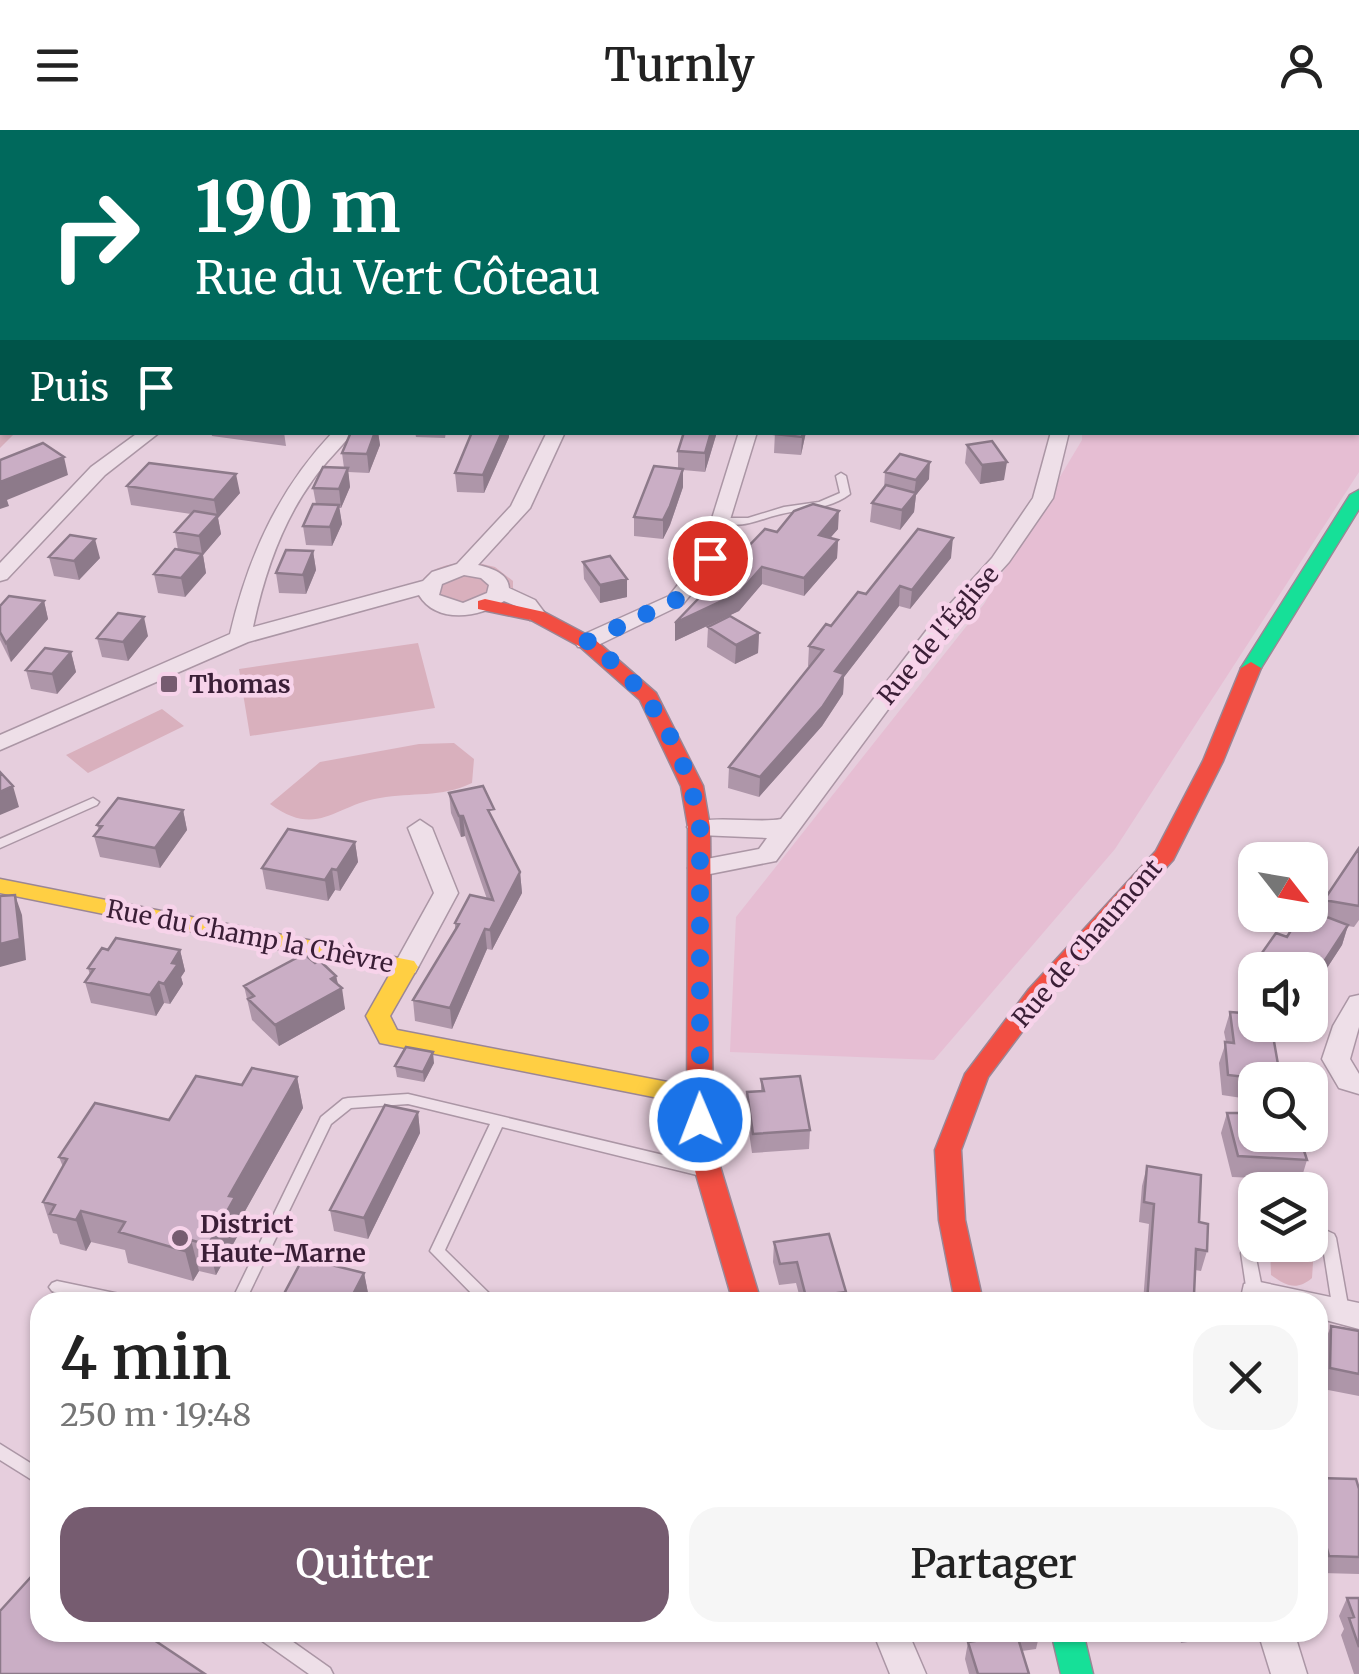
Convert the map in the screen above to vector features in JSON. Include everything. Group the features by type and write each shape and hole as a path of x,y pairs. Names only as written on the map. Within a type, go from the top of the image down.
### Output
{"street":[{"path":"0,575 98,472 147,435"},
{"path":"240,637 249,591 270,532 298,483 341,435"},
{"path":"464,569 520,508 555,435"},
{"path":"586,642 676,600 710,558 747,435"},
{"name":"Rue de l'Église","path":"700,868 767,855 936,631 999,562 1043,498 1059,435"},
{"name":"Rue de Chaumont","path":"967,1292 952,1220 948,1150 977,1074 1038,995 1165,855 1213,761 1256,656 1359,495"},
{"path":"0,743 240,637 428,586 442,574 464,569 495,578 492,598"},
{"path":"428,586 428,597 440,606"},
{"path":"370,602 462,610 492,598 538,616 586,642 650,697 692,786 700,827 700,1142 744,1292"},
{"path":"700,827 764,831 790,825"},
{"path":"406,967 446,894 420,828"},
{"name":"Rue du Champ la Chèvre","path":"0,886 406,967 378,1016 390,1037 699,1097"},
{"path":"1355,1020 1336,1059 1349,1081 1359,1084"},
{"path":"894,1642 908,1674"},
{"path":"1069,1642 1077,1674"},
{"path":"1279,1642 1289,1674"}],"lane":[{"path":"723,522 748,524 781,511 824,507 845,494 841,476"},
{"path":"0,844 93,802"},
{"path":"243,1292 326,1121 348,1103 408,1100 708,1172"},
{"path":"480,1292 437,1251 498,1121"},
{"path":"1328,1238 1339,1311"},
{"path":"1249,1262 1254,1292"},
{"path":"58,1287 82,1292"},
{"path":"0,1450 30,1471"},
{"path":"278,1642 324,1674"}],"shaded area":[{"path":"0,435 13,435 0,448"},
{"path":"1082,435 1359,435 1359,472 1115,849 934,1060 730,1052 736,917 984,604"},
{"path":"474,562 495,567 513,581 513,593 490,607 465,615 440,613 417,596 424,579 437,568"},
{"path":"418,643 435,708 250,736 239,669"},
{"path":"162,709 184,726 88,773 66,755"},
{"path":"454,743 474,759 472,783 460,788 380,798 314,819 301,819 270,804 320,762 419,744"},
{"path":"1271,1262 1313,1262 1312,1278 1301,1285 1282,1282 1271,1275"}],"building":[{"path":"350,435 374,435 367,454 342,453"},
{"path":"471,435 501,435 483,475 455,473"},
{"path":"683,435 710,435 705,453 678,451"},
{"path":"992,441 1007,462 982,465 967,445"},
{"path":"43,443 64,457 0,482 0,460"},
{"path":"900,454 930,462 916,480 885,472"},
{"path":"149,463 236,474 214,500 127,486"},
{"path":"654,466 683,469 670,506 663,520 634,517"},
{"path":"323,467 348,468 339,489 313,488"},
{"path":"886,485 916,493 902,510 872,503"},
{"path":"313,504 339,505 330,527 303,526"},
{"path":"813,504 839,511 819,535 838,540 804,578 762,567 739,593 675,623 765,529 777,532 794,511"},
{"path":"194,511 218,515 199,536 175,532"},
{"path":"918,529 953,538 912,590 900,586 835,671 844,674 823,706 760,777 729,767 823,650 809,646 826,624 831,626 858,592 866,594"},
{"path":"70,535 95,539 74,561 49,557"},
{"path":"175,549 202,554 181,578 154,574"},
{"path":"286,550 313,551 303,575 276,573"},
{"path":"610,556 627,579 600,585 583,562"},
{"path":"9,596 44,601 6,643 0,632 0,606"},
{"path":"118,613 144,617 123,642 97,638"},
{"path":"730,616 759,633 736,645 708,627"},
{"path":"45,648 71,652 52,674 26,670"},
{"path":"0,772 13,786 0,792"},
{"path":"483,786 494,809 488,810 520,872 490,930 485,929 450,1008 413,1000 459,924 455,923 470,895 493,900 463,816 459,816 449,793"},
{"path":"118,798 183,810 155,848 94,836 102,826 97,825"},
{"path":"288,829 355,842 337,870 332,869 325,880 262,868"},
{"path":"1359,848 1359,906 1328,901 1328,894"},
{"path":"15,895 20,939 0,944 0,896"},
{"path":"1328,917 1348,925 1328,956 1328,952 1263,952 1276,933 1287,937 1290,932 1328,932"},
{"path":"116,938 180,950 172,963 178,964 164,984 159,982 150,995 85,982 94,969 88,968 102,948 108,950"},
{"path":"304,954 315,963 319,960 342,988 275,1025 248,999 254,996 244,986"},
{"path":"1230,1012 1238,1013 1238,1042 1274,1042 1278,1062 1238,1062 1238,1076 1228,1075 1225,1042 1234,1043"},
{"path":"406,1047 433,1052 423,1072 395,1066"},
{"path":"252,1068 297,1077 229,1196 235,1197 208,1245 191,1240 185,1251 119,1232 125,1222 81,1211 76,1220 50,1214 55,1205 43,1202 67,1159 59,1157 95,1103 169,1120 196,1076 242,1085"},
{"path":"800,1076 810,1130 753,1134 747,1092 764,1091 761,1079"},
{"path":"385,1105 418,1112 364,1218 330,1210"},
{"path":"1227,1113 1238,1113 1238,1152 1304,1152 1307,1160 1238,1156"},
{"path":"1147,1166 1201,1175 1199,1222 1208,1224 1207,1251 1196,1249 1194,1292 1148,1292 1154,1204 1144,1202"},
{"path":"829,1234 846,1292 805,1292 797,1262 780,1264 774,1242"},
{"path":"303,1258 364,1273 354,1292 285,1292"},
{"path":"1331,1326 1359,1331 1359,1374 1330,1368"},
{"path":"1328,1478 1356,1479 1359,1557 1329,1556"},
{"path":"30,1578 30,1642 157,1642 205,1674 0,1674 0,1611"},
{"path":"1347,1598 1359,1598 1359,1647 1349,1618 1354,1617"},
{"path":"968,1642 1019,1642 1029,1674 978,1674"}],"traffic: fast":[{"path":"1251,668 1359,495"},
{"path":"1069,1642 1077,1674"}],"traffic: slow":[{"path":"0,886 406,967 378,1016 389,1037 699,1097"}],"traffic: jam":[{"path":"485,605 537,616 586,642 649,697 692,786 699,827 700,1143 744,1292"},
{"path":"967,1292 952,1220 948,1150 977,1074 1037,995 1165,855 1213,761 1251,668"}],"place":[{"name":"Thomas","path":"169,684"},
{"name":"District Haute-Marne","path":"180,1238"}],"route":[{"path":"700,1120 700,827 692,786 650,697 605,654 586,642 676,600 710,558"}]}
